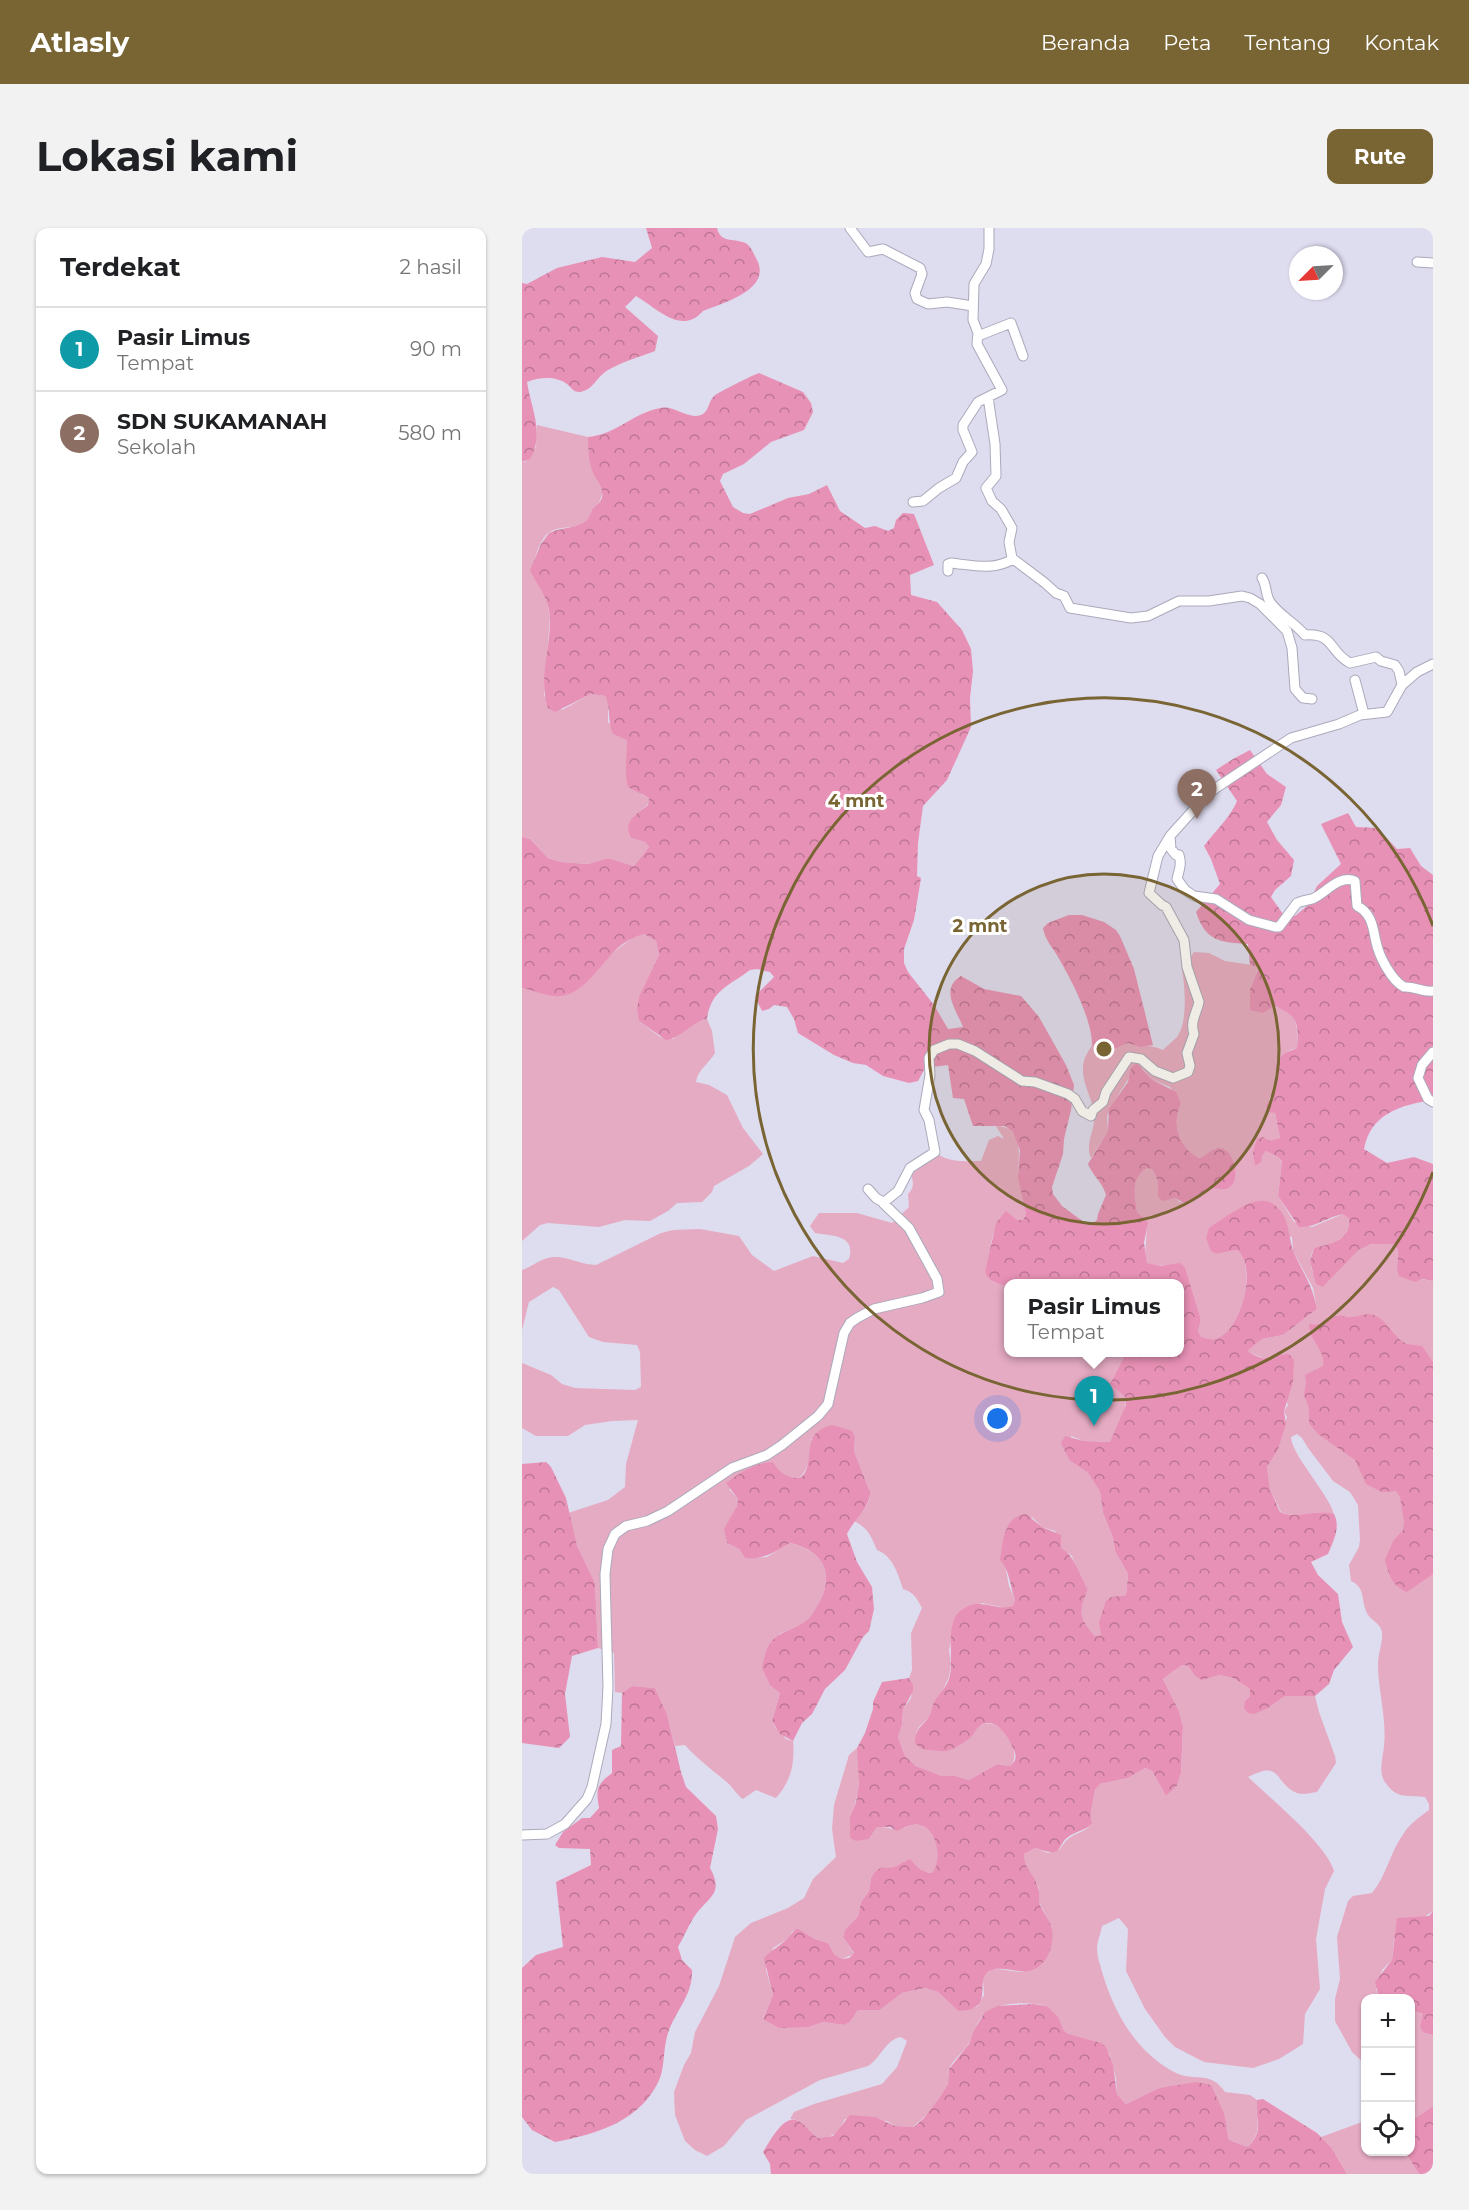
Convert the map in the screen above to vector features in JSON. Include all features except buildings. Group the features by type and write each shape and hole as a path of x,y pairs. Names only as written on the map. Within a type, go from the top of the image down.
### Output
{"street":[{"path":"850,228 868,252 883,249 920,268 922,274 915,293 917,299 928,304 946,302 973,306"},
{"path":"913,502 923,501 956,478 963,462 972,452 963,425 978,402 1003,388 995,379 986,356 977,344 978,336 973,323 974,284 986,264 989,228"},
{"path":"1417,262 1433,263"},
{"path":"978,336 1011,323 1023,356"},
{"path":"988,397 995,444 996,476 987,488 992,501 1001,510 1012,528 1009,545 1013,559 1056,593 1064,596 1070,608 1105,615 1141,618 1179,601 1209,601 1242,596 1250,598 1260,604 1287,631 1292,648 1295,689 1303,698 1312,699"},
{"path":"948,571 948,564 951,563 986,567 1004,564 1013,559"},
{"path":"1262,578 1268,600 1277,612 1285,615 1305,635 1324,636 1336,652 1350,663 1376,657 1393,664 1399,671 1402,685"},
{"path":"883,1202 899,1190 910,1168 935,1152 924,1107 930,1075 929,1058 938,1047 953,1043 966,1047 1006,1069 1022,1081 1035,1082 1068,1094 1082,1111 1091,1116 1093,1110 1103,1102 1106,1092 1129,1057 1141,1059 1155,1071 1173,1078 1189,1071 1190,1063 1187,1057 1194,1035 1191,1028 1192,1020 1199,1002 1187,967 1184,940 1166,907 1149,892 1158,856 1170,836 1206,796 1282,742 1364,714 1366,716 1387,712 1402,685 1433,664"},
{"path":"1354,680 1364,714"},
{"path":"1170,836 1171,849 1179,855 1181,861 1181,871 1177,879 1185,890 1200,898 1216,899 1249,920 1275,927 1279,927 1297,903 1313,899 1347,879 1355,881 1357,906 1362,908 1371,919 1376,942 1395,979 1404,987 1414,986 1427,992 1433,991"},
{"path":"1433,1053 1422,1065 1418,1078 1428,1100 1433,1102"},
{"path":"522,1836 547,1834 565,1824 587,1799 592,1786 606,1724 608,1687 606,1574 608,1549 615,1534 626,1526 647,1521 668,1511 732,1468 767,1455 782,1445 818,1416 828,1404 840,1347 850,1323 874,1309 939,1292 937,1279 909,1228 868,1190"}],"shaded area":[{"path":"537,425 588,437 590,460 603,492 598,505 592,509 585,523 552,531 546,535 531,570 546,596 550,617 544,696 562,710 591,694 605,696 608,702 608,722 627,739 627,760 642,795 649,798 648,804 636,815 631,838 645,842 649,847 634,866 608,858 588,864 561,862 548,858 530,839 522,837 522,462 525,462 536,447"},
{"path":"644,934 656,941 659,955 640,994 639,1021 660,1037 673,1039 695,1023 707,1019 712,1031 715,1053 699,1074 696,1082 709,1085 727,1095 743,1128 763,1154 749,1166 714,1186 712,1192 702,1202 677,1203 650,1221 625,1220 599,1227 548,1223 540,1225 522,1241 522,988 529,989 611,954 632,938"},
{"path":"1194,952 1209,953 1225,961 1259,966 1250,989 1252,1004 1282,1009 1289,1012 1293,1018 1296,1025 1297,1048 1290,1050 1281,1059 1276,1072 1274,1093 1269,1099 1275,1113 1280,1138 1256,1146 1253,1152 1262,1156 1266,1151 1278,1157 1282,1163 1278,1196 1294,1222 1312,1227 1343,1214 1349,1217 1346,1232 1339,1240 1314,1248 1311,1264 1319,1283 1323,1287 1359,1250 1371,1244 1393,1244 1398,1248 1397,1270 1400,1276 1433,1281 1433,1911 1394,1939 1392,1960 1382,1970 1376,1989 1378,1994 1361,1994 1361,2060 1352,2052 1335,2021 1335,1999 1340,1979 1337,1937 1348,1901 1353,1896 1372,1893 1399,1840 1415,1820 1429,1810 1429,1804 1425,1797 1403,1796 1394,1792 1385,1782 1382,1774 1385,1736 1378,1664 1382,1632 1367,1614 1361,1590 1351,1581 1349,1565 1359,1547 1358,1505 1350,1492 1333,1481 1297,1434 1291,1437 1297,1453 1334,1514 1321,1512 1294,1515 1281,1512 1270,1489 1267,1467 1278,1450 1287,1417 1284,1411 1288,1405 1270,1358 1263,1358 1246,1351 1262,1339 1283,1335 1317,1309 1313,1288 1293,1251 1292,1237 1209,1228 1217,1254 1237,1250 1242,1254 1245,1263 1246,1288 1240,1315 1234,1326 1226,1334 1216,1339 1201,1338 1198,1331 1200,1316 1185,1267 1156,1266 1147,1263 1145,1222 1137,1212 1135,1187 1138,1177 1147,1168 1153,1170 1158,1182 1158,1196 1175,1198 1180,1202 1192,1199 1208,1189 1226,1189 1216,1148 1199,1158 1186,1148 1177,1127 1181,1104 1170,1087 1151,1079 1142,1068 1131,1075 1120,1092 1107,1116 1108,1131 1091,1158 1089,1152 1094,1112 1083,1073 1087,1053 1092,1045 1104,1052 1128,1043 1163,1050 1177,1037 1183,1023 1185,995 1182,970"},
{"path":"996,1126 1013,1132 1017,1138 1019,1180 1026,1214 1023,1220 1016,1220 1006,1212 992,1237 993,1282 1004,1285 1004,1357 1124,1357 1110,1384 1126,1398 1123,1415 1116,1432 1110,1442 1084,1441 1071,1436 1070,1461 1088,1473 1100,1492 1103,1513 1113,1538 1115,1551 1128,1574 1126,1595 1106,1600 1100,1622 1101,1635 1095,1636 1083,1619 1082,1609 1088,1589 1080,1577 1072,1556 1061,1548 1055,1531 1042,1527 1032,1517 1005,1565 1009,1586 1015,1600 1013,1607 1006,1608 982,1603 957,1614 949,1650 951,1663 949,1677 930,1716 916,1733 971,1737 980,1726 987,1723 995,1725 1008,1736 1014,1752 1014,1760 1010,1766 997,1764 969,1780 956,1776 942,1776 916,1766 905,1756 898,1737 903,1710 911,1698 913,1684 909,1678 912,1670 911,1633 922,1608 913,1594 903,1589 891,1561 877,1550 866,1530 854,1521 867,1505 870,1492 854,1451 855,1437 833,1425 811,1439 807,1466 799,1477 793,1479 785,1476 776,1468 729,1489 738,1499 728,1524 727,1543 739,1549 745,1558 767,1557 790,1543 811,1551 823,1564 826,1573 824,1592 811,1615 802,1624 779,1634 780,1693 772,1721 786,1739 793,1741 792,1765 788,1779 776,1798 756,1790 743,1799 685,1745 675,1746 667,1714 655,1688 632,1686 622,1693 615,1692 614,1653 598,1648 595,1583 577,1547 568,1513 608,1500 625,1487 626,1464 638,1420 585,1425 568,1436 536,1436 522,1428 522,1363 551,1375 562,1384 575,1388 635,1390 641,1387 640,1352 637,1345 603,1342 589,1337 559,1290 553,1287 529,1302 522,1330 522,1270 554,1257 596,1265 661,1233 700,1229 739,1236 752,1255 774,1271 813,1256 843,1263 849,1259 849,1245 846,1241 836,1236 815,1233 810,1226 819,1213 857,1213 892,1223 909,1207 908,1194 913,1185 911,1175 936,1153 952,1160 981,1161 989,1140 998,1136 1004,1139"},
{"path":"1182,1665 1188,1666 1195,1676 1202,1679 1219,1675 1233,1678 1250,1689 1250,1696 1245,1701 1268,1708 1285,1696 1315,1696 1336,1763 1317,1792 1299,1794 1289,1789 1273,1772 1259,1772 1248,1777 1309,1835 1329,1860 1334,1871 1325,1889 1316,1939 1320,1989 1305,2014 1303,2044 1279,2059 1253,2068 1204,2062 1175,2047 1145,2009 1126,1971 1128,1929 1119,1918 1102,1926 1098,1940 1098,1959 1108,1990 1121,2019 1139,2044 1162,2065 1176,2073 1214,2081 1225,2092 1250,2095 1257,2100 1258,2129 1248,2147 1229,2140 1227,2128 1172,2087 1159,2088 1126,2104 1117,2094 1116,2078 1109,2053 1068,2034 1047,2006 1023,2003 997,2007 981,2017 969,2043 951,2065 943,2095 913,2127 895,2126 887,2121 845,2119 835,2134 818,2138 797,2120 790,2119 794,2112 814,2104 882,2084 897,2067 907,2041 901,2037 891,2041 868,2066 820,2080 746,2120 724,2146 707,2156 695,2150 685,2141 675,2115 674,2092 691,2053 695,2032 719,1986 735,1937 751,1923 788,1908 804,1898 813,1879 836,1857 832,1829 834,1805 849,1755 857,1748 859,1783 850,1817 869,1839 877,1827 897,1829 914,1825 923,1826 935,1841 937,1862 932,1873 925,1872 905,1861 894,1867 881,1867 871,1878 869,1891 861,1902 858,1916 845,1930 843,1937 854,1954 842,1959 835,1955 828,1943 815,1939 797,1928 789,1938 773,1948 766,1970 773,1995 763,2018 809,2027 823,2022 844,2025 850,2022 858,2010 880,2010 902,1993 925,1988 938,1992 958,2011 977,2007 984,1995 983,1980 992,1970 1020,1972 1034,1969 1052,1927 1039,1902 1039,1888 1024,1866 1024,1854 1035,1848 1048,1853 1060,1849 1068,1839 1092,1824 1091,1812 1095,1790 1100,1784 1128,1778 1145,1768 1152,1771 1166,1796 1177,1786 1181,1773 1183,1726 1179,1711 1163,1679"},
{"path":"1415,2012 1423,2014 1424,2033 1433,2035 1433,2106 1415,2118"},
{"path":"1361,2122 1361,2156 1408,2156 1419,2174 1347,2174 1331,2147 1321,2137"}],"green space":[{"path":"646,228 717,228 725,239 743,242 750,247 760,270 758,280 743,294 686,321 661,313 636,296 625,307 658,336 655,351 608,370 584,391 575,391 563,381 553,379 542,378 527,382 537,431 530,459 522,462 522,283 527,284 557,268 602,257 635,262 652,248"},
{"path":"759,373 803,392 811,403 813,412 804,430 771,442 744,464 723,474 720,481 733,507 750,514 788,498 809,494 827,485 840,511 865,528 875,526 888,531 894,528 896,520 903,513 914,514 934,565 910,575 911,595 937,602 962,630 971,649 973,671 970,698 971,727 947,780 923,806 918,843 917,876 921,878 914,920 904,949 904,963 948,1029 963,1027 950,994 951,987 961,976 984,989 1021,996 1039,1017 1066,1065 1074,1085 1063,1154 1052,1187 1053,1194 1062,1206 1085,1223 1092,1224 1097,1220 1106,1195 1088,1164 1108,1131 1109,1109 1128,1082 1131,1068 1137,1063 1151,1079 1176,1092 1181,1104 1177,1127 1186,1148 1199,1158 1216,1148 1224,1149 1234,1164 1235,1176 1231,1186 1226,1189 1206,1190 1186,1204 1175,1198 1162,1201 1158,1196 1158,1182 1153,1170 1147,1168 1138,1177 1135,1187 1137,1212 1148,1222 1144,1243 1147,1263 1160,1266 1180,1263 1185,1267 1200,1316 1198,1331 1201,1337 1215,1339 1225,1334 1233,1325 1244,1298 1246,1283 1243,1258 1237,1250 1217,1254 1211,1251 1206,1238 1209,1228 1239,1208 1259,1201 1271,1203 1285,1218 1294,1253 1310,1286 1317,1309 1283,1335 1262,1339 1247,1351 1262,1358 1289,1354 1294,1360 1293,1382 1284,1411 1286,1424 1278,1450 1267,1467 1270,1489 1280,1512 1293,1515 1320,1512 1334,1514 1337,1524 1328,1554 1311,1562 1318,1575 1338,1594 1342,1622 1353,1647 1334,1670 1329,1684 1315,1696 1285,1696 1268,1708 1254,1714 1248,1713 1244,1708 1245,1701 1250,1696 1250,1689 1233,1678 1219,1675 1202,1680 1195,1676 1188,1666 1182,1665 1163,1679 1179,1711 1183,1726 1181,1773 1177,1786 1166,1796 1152,1771 1145,1768 1128,1778 1100,1784 1095,1790 1091,1812 1092,1824 1071,1835 1056,1851 1035,1848 1024,1854 1027,1868 1038,1887 1040,1905 1050,1922 1053,1937 1048,1956 1040,1966 1029,1971 995,1969 990,1971 983,1981 981,2001 970,2009 958,2011 938,1992 925,1988 902,1993 880,2010 858,2010 850,2022 844,2025 823,2022 809,2027 779,2028 763,2019 773,1995 764,1958 797,1928 815,1939 828,1943 835,1955 842,1959 849,1958 854,1953 843,1937 845,1930 858,1916 861,1902 869,1891 871,1878 875,1872 881,1867 894,1867 910,1859 917,1867 932,1873 937,1861 938,1853 931,1832 920,1825 911,1825 897,1831 890,1827 877,1827 869,1839 856,1841 850,1838 850,1817 856,1802 859,1783 857,1748 865,1733 873,1702 882,1682 909,1678 913,1684 913,1691 903,1710 898,1737 905,1756 916,1766 942,1776 956,1776 969,1780 997,1764 1010,1766 1015,1759 1014,1750 1001,1729 991,1723 980,1726 969,1739 948,1751 924,1749 915,1743 918,1730 930,1715 934,1702 949,1679 951,1634 955,1617 967,1606 974,1604 1013,1606 1015,1600 1006,1569 1000,1560 1008,1525 1018,1516 1026,1514 1042,1527 1061,1535 1061,1548 1070,1556 1088,1589 1082,1614 1085,1624 1095,1636 1101,1635 1099,1622 1106,1600 1126,1595 1128,1574 1115,1551 1113,1538 1103,1513 1100,1492 1088,1473 1070,1461 1061,1443 1065,1436 1084,1441 1110,1442 1126,1405 1126,1398 1110,1384 1124,1357 1184,1357 1184,1279 1004,1279 1004,1285 991,1280 985,1272 996,1223 1006,1211 1017,1220 1023,1220 1026,1214 1018,1178 1020,1150 1013,1132 1005,1126 973,1126 964,1099 953,1098 948,1065 925,1068 918,1081 909,1083 883,1076 866,1065 853,1063 834,1055 798,1033 787,1007 774,1005 762,1011 755,996 774,977 770,972 750,970 717,995 712,1001 707,1019 696,1023 672,1039 666,1040 639,1021 637,1008 640,994 659,955 656,941 644,934 625,942 590,979 574,992 554,996 522,988 522,837 530,839 548,858 561,862 588,864 608,858 634,866 649,847 645,842 631,838 629,832 629,823 648,805 649,798 628,787 627,740 613,734 605,696 591,694 555,712 548,708 544,685 550,629 549,609 530,570 541,544 549,533 586,521 592,509 602,498 601,488 590,463 588,437 608,432 642,414 661,408 691,416 701,415 706,412 714,396"},
{"path":"1250,750 1267,774 1286,787 1281,805 1267,822 1277,840 1294,860 1291,876 1275,890 1271,897 1283,914 1295,916 1307,906 1317,886 1341,864 1321,824 1348,813 1356,827 1377,828 1397,849 1410,848 1421,866 1433,875 1433,1100 1399,1108 1380,1119 1373,1127 1364,1149 1387,1163 1414,1157 1433,1164 1433,1281 1422,1279 1415,1282 1399,1276 1398,1249 1393,1244 1371,1244 1359,1250 1323,1287 1316,1284 1310,1261 1314,1248 1333,1243 1343,1237 1349,1226 1349,1218 1343,1214 1310,1226 1299,1227 1278,1196 1282,1162 1278,1157 1266,1151 1261,1162 1255,1166 1253,1152 1257,1139 1263,1137 1269,1141 1280,1138 1275,1113 1268,1112 1266,1106 1274,1093 1280,1058 1297,1048 1297,1027 1288,1013 1274,1006 1263,1013 1250,1010 1250,989 1259,967 1250,965 1248,944 1222,941 1209,935 1196,912 1220,884 1204,846 1237,801 1216,770"},
{"path":"1069,915 1082,915 1104,922 1116,930 1120,936 1134,969 1153,1045 1140,1047 1128,1043 1104,1053 1092,1045 1089,1023 1080,999 1047,940 1043,928 1048,923"},
{"path":"1367,1314 1379,1318 1401,1341 1422,1346 1433,1362 1433,1574 1407,1592 1398,1587 1392,1579 1385,1560 1393,1541 1403,1530 1400,1497 1396,1491 1382,1492 1366,1484 1355,1460 1318,1434 1309,1423 1309,1408 1304,1395 1305,1375 1323,1366 1322,1355 1309,1324 1321,1324 1341,1315 1352,1317"},
{"path":"833,1425 852,1431 855,1437 854,1451 870,1492 868,1503 847,1534 857,1562 872,1587 874,1609 869,1631 863,1637 845,1670 825,1689 812,1714 802,1723 793,1741 780,1734 772,1721 780,1693 770,1685 762,1668 766,1650 771,1642 782,1633 803,1623 813,1613 824,1590 825,1571 817,1557 801,1546 790,1543 769,1555 745,1558 739,1549 727,1543 724,1529 737,1506 738,1499 726,1483 754,1466 773,1462 787,1476 798,1478 803,1476 808,1464 813,1437 827,1426"},
{"path":"546,1462 551,1467 566,1498 577,1546 595,1583 598,1648 572,1656 565,1694 570,1737 559,1748 522,1743 522,1464"},
{"path":"632,1686 655,1688 667,1714 686,1787 716,1816 718,1829 710,1868 716,1884 715,1890 694,1917 678,1947 682,1960 692,1970 692,1979 687,1995 668,2033 662,2073 652,2093 630,2115 616,2123 587,2135 555,2142 532,2130 522,2117 522,1968 536,1955 563,1947 556,1882 591,1865 590,1849 559,1848 555,1845 563,1832 582,1818 590,1818 599,1808 598,1788 612,1773 612,1750 621,1746 622,1693"},
{"path":"1433,1911 1433,2035 1424,2033 1420,2027 1423,2014 1415,2011 1415,1994 1378,1994 1375,1982 1392,1960 1397,1918 1429,1916"},
{"path":"1033,2004 1047,2006 1058,2017 1068,2034 1101,2043 1106,2047 1113,2065 1117,2094 1126,2104 1159,2088 1197,2082 1211,2085 1224,2113 1229,2140 1248,2147 1258,2129 1257,2100 1263,2099 1317,2133 1331,2147 1347,2174 771,2174 770,2164 763,2152 778,2129 788,2121 800,2122 818,2138 833,2136 850,2115 875,2117 895,2126 914,2127 941,2096 948,2084 949,2069 969,2044 985,2012 997,2006"},
{"path":"1433,2106 1433,2174 1419,2174 1408,2156 1415,2156 1415,2118"}],"place":[{"name":"SDN SUKAMANAH","path":"1197,819"},
{"name":"Pasir Limus","path":"1094,1426"}]}
